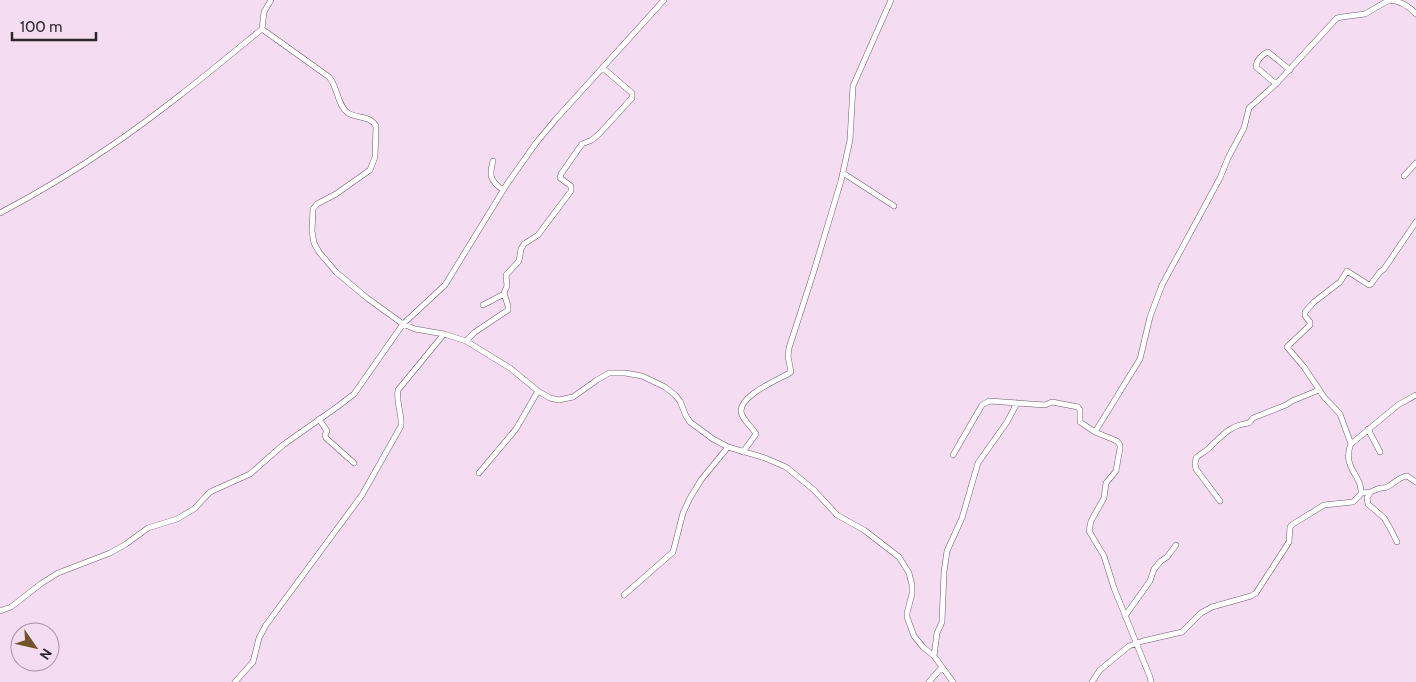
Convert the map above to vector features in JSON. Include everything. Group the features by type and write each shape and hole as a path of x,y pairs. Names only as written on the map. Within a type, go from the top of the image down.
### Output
{"street":[{"path":"0,213 47,187 113,145 171,102 262,29 264,12 270,0"},
{"path":"0,611 9,608 58,573 110,553 150,527 177,519 194,509 210,492 250,474 283,445 356,392 403,324 445,285 503,190 546,131 664,0"},
{"path":"744,452 756,433 742,415 743,405 753,393 791,372 788,356 789,348 843,173 850,140 852,87 891,0"},
{"path":"1096,432 1140,359 1150,317 1162,285 1220,178 1244,128 1248,109 1290,70 1337,18 1365,14 1389,0 1401,3 1416,14"},
{"path":"262,29 329,77 335,85 342,105 347,112 370,119 376,125 375,157 370,170 336,194 316,204 313,211 312,234 314,243 336,272 367,298 403,324 415,329 444,334 466,341 510,368 538,391 550,398 559,400 575,396 607,374 620,372 642,376 669,390 680,401 690,422 713,439 728,447 774,461 786,467 814,490 837,515 864,530 900,557 909,573 912,585 912,594 906,613 914,636 934,656 952,682"},
{"path":"1276,84 1256,67 1261,56 1268,52 1290,70"},
{"path":"466,341 475,332 508,310 504,294 507,286 506,276 519,261 524,244 538,235 571,191 571,186 560,178 561,174 582,144 599,134 632,98 632,93 603,68"},
{"path":"493,161 490,172 491,178 503,190"},
{"path":"1404,176 1416,164"},
{"path":"843,173 894,206"},
{"path":"1351,444 1340,414 1287,348 1310,325 1305,311 1314,302 1340,282 1347,271 1369,285 1371,284 1416,222"},
{"path":"483,305 504,294"},
{"path":"234,682 253,662 260,635 266,624 367,487 400,427 399,389 444,334"},
{"path":"1220,501 1196,469 1196,458 1224,433 1239,424 1249,423 1253,418 1319,390"},
{"path":"479,473 516,429 538,391"},
{"path":"1362,493 1348,462 1351,444 1398,405 1416,396"},
{"path":"953,455 984,403 991,401 1045,405 1052,402 1077,407 1080,410 1079,422 1119,444 1116,471 1106,483 1104,498 1090,525 1089,533 1104,556 1114,588 1151,682"},
{"path":"934,656 937,633 942,622 944,572 947,551 962,518 978,463 1007,422 1017,403"},
{"path":"319,419 327,431 326,438 354,463"},
{"path":"1368,428 1380,452"},
{"path":"624,595 673,552 683,513 695,489 728,447"},
{"path":"1362,493 1370,493 1388,487 1400,477 1407,476 1416,482"},
{"path":"1092,682 1100,670 1124,649 1136,643 1182,632 1201,613 1212,607 1254,594 1260,588 1288,542 1290,527 1293,524 1324,504 1353,502 1362,493"},
{"path":"1370,493 1367,498 1368,504 1384,518 1397,542"},
{"path":"1125,616 1150,581 1154,569 1176,545"},
{"path":"929,682 942,667"}]}
